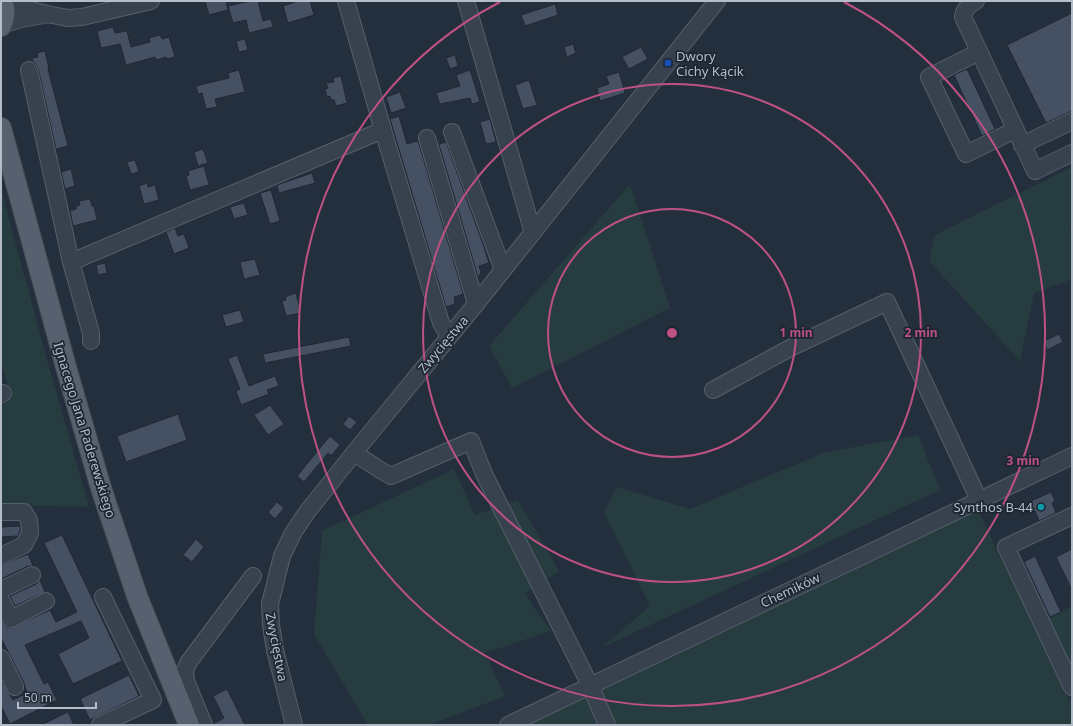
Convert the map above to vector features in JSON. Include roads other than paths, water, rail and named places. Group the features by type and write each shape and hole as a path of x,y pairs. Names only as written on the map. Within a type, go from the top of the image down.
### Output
{"main road":[{"path":"1,26 5,16 3,2"},
{"name":"Ignacego Jana Paderewskiego","path":"1,128 63,359 101,488 137,596 189,725"}],"street":[{"path":"3,2 47,8 68,18 82,17 151,1"},
{"path":"346,1 383,130 442,323 449,336"},
{"path":"466,1 533,233"},
{"name":"Zwycięstwa","path":"294,725 275,650 271,625 270,604 282,556 293,533 307,512 354,453 476,304 717,1"},
{"path":"969,3 963,12 962,17 1035,171 1072,153"},
{"path":"1,26 47,8"},
{"path":"979,52 929,77 966,154 1015,130"},
{"path":"29,70 71,262 91,333 91,341"},
{"path":"1022,145 1072,121"},
{"path":"71,262 383,130"},
{"path":"452,132 503,270"},
{"path":"426,138 476,304"},
{"path":"713,390 792,347 887,302 980,500"},
{"path":"354,453 382,472 391,476 471,441 484,474 590,686 607,725"},
{"name":"Chemików","path":"508,725 1072,456"},
{"path":"1,512 24,512 29,520 30,533 24,545 1,556"},
{"path":"1072,516 1006,547 1068,667 1072,687"},
{"path":"1,590 32,575"},
{"path":"204,725 186,680 184,671 188,663 254,576"},
{"path":"100,725 153,700 103,597"},
{"path":"1,600 11,619 46,601"},
{"path":"1,658 15,687"}],"place":[{"name":"Dwory Cichy Kącik","path":"668,63"},
{"name":"Synthos B-44","path":"1041,507"}]}
